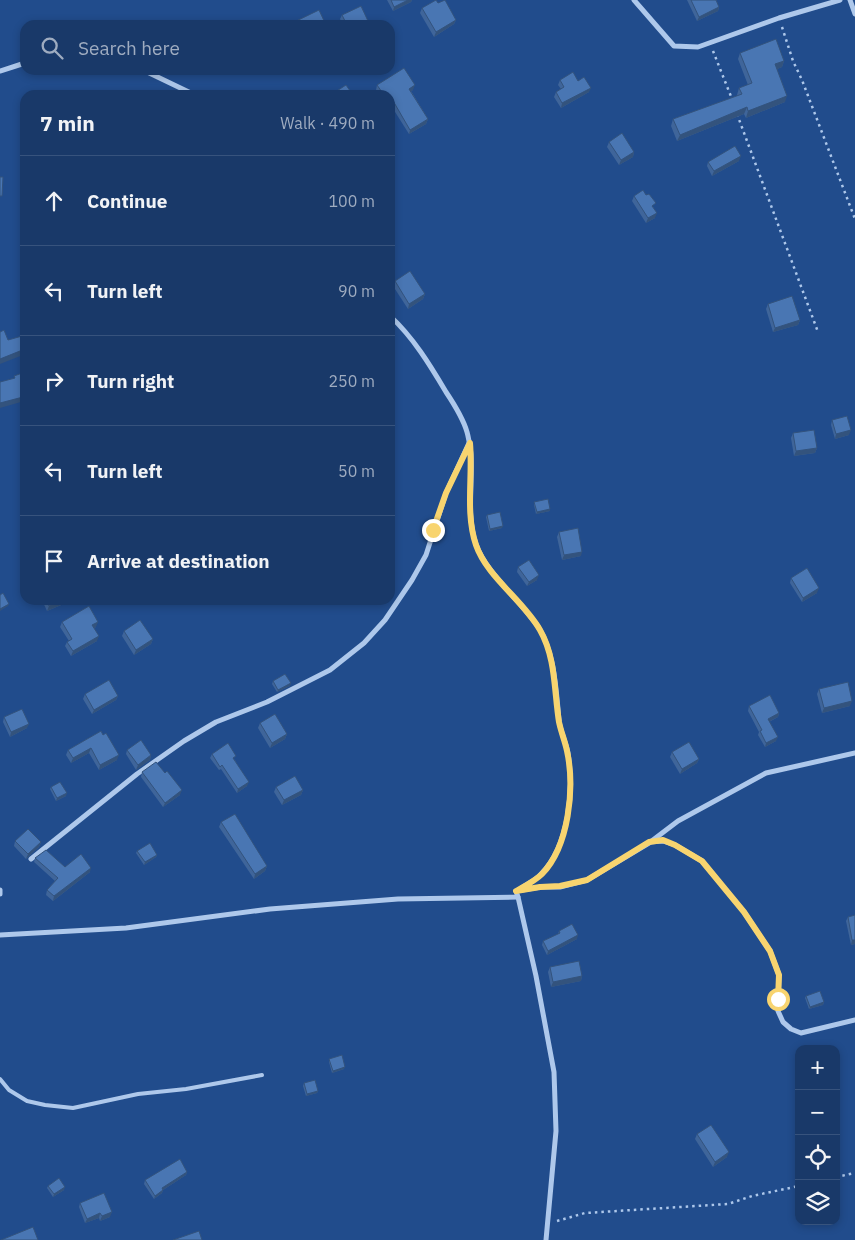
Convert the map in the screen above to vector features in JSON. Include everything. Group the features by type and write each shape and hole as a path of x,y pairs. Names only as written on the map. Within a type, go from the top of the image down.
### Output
{"street":[{"path":"634,0 674,46 698,47 779,18 840,0"},
{"path":"850,0 855,14"},
{"path":"0,70 20,64"},
{"path":"153,75 185,90"},
{"path":"395,322 413,342 433,371 467,430 470,443 471,528 476,547 488,566 539,629 548,646 568,761 570,797 567,819 558,849 551,862 540,875 517,894"},
{"path":"30,859 137,774 184,741 216,722 267,702 330,670 364,643 385,620 426,555 446,493 470,443"},
{"path":"0,935 126,928 270,909 357,902 517,894 540,887 560,886 587,880 649,842 678,821 766,773 855,752"},
{"path":"649,842 663,840 702,861 744,912 770,951 779,975 778,1011 783,1022 791,1029 801,1033 855,1020"},
{"path":"517,894 536,976 554,1072 556,1131 546,1240"}],"lane":[{"path":"0,1079 9,1090 27,1101 73,1108 138,1094 186,1089 262,1075"}],"path":[{"path":"779,18 793,62 802,80 855,219"},
{"path":"710,42 818,332"},
{"path":"840,1176 855,1173"},
{"path":"548,1224 585,1213 728,1204 752,1196 795,1187"}],"building":[{"path":"391,0 408,0 394,7"},
{"path":"436,0 438,3 445,0 456,20 436,32 422,8"},
{"path":"691,0 716,0 719,7 699,17"},
{"path":"361,6 368,20 344,20 342,15"},
{"path":"319,10 324,20 298,20"},
{"path":"776,39 784,61 775,64 787,96 748,111 747,107 680,135 673,119 742,94 739,88 752,83 740,53"},
{"path":"404,68 415,85 409,89 428,119 410,130 395,104 395,90 380,90 377,85"},
{"path":"573,72 578,81 584,77 591,88 562,103 556,92 564,87 560,80"},
{"path":"346,85 350,90 338,90"},
{"path":"622,133 634,152 621,160 609,142"},
{"path":"735,146 741,156 714,171 708,162"},
{"path":"0,177 3,177 2,196 0,196"},
{"path":"643,190 656,203 652,206 657,213 648,218 634,196"},
{"path":"410,271 425,294 409,304 395,281"},
{"path":"792,296 800,320 775,328 768,304"},
{"path":"4,330 8,340 20,337 20,351 0,359 0,332"},
{"path":"20,374 20,398 0,403 0,382 15,378 14,376"},
{"path":"847,416 851,430 836,434 832,420"},
{"path":"814,430 817,448 796,451 793,433"},
{"path":"548,499 550,509 537,512 534,502"},
{"path":"500,512 503,526 490,529 487,515"},
{"path":"578,528 582,552 564,555 559,532"},
{"path":"529,560 539,575 529,582 518,567"},
{"path":"807,568 819,588 803,598 791,578"},
{"path":"3,593 9,604 0,609 0,595"},
{"path":"89,606 98,622 92,625 99,636 73,651 67,642 72,639 62,622"},
{"path":"140,620 153,639 136,650 124,631"},
{"path":"285,674 291,683 278,690 273,681"},
{"path":"109,680 118,696 94,710 85,694"},
{"path":"848,682 852,701 824,708 819,689"},
{"path":"770,695 779,713 768,719 778,737 766,743 760,731 762,730 749,706"},
{"path":"22,709 29,724 11,732 4,717"},
{"path":"275,714 287,734 272,743 260,723"},
{"path":"101,731 103,735 106,733 119,755 100,765 91,748 73,758 68,750"},
{"path":"141,740 151,755 138,765 127,750"},
{"path":"689,742 699,759 682,769 672,752"},
{"path":"228,743 236,756 233,758 249,782 238,789 212,754"},
{"path":"156,762 165,773 167,771 182,790 165,803 142,772"},
{"path":"295,776 303,790 284,800 276,787"},
{"path":"60,782 67,793 57,798 51,787"},
{"path":"235,814 267,866 255,874 221,822"},
{"path":"28,829 41,842 28,854 15,841"},
{"path":"150,843 157,855 145,862 137,851"},
{"path":"46,850 65,867 81,854 91,868 54,896 47,890 58,878 35,858"},
{"path":"855,915 855,940 852,940 848,917"},
{"path":"572,924 578,935 548,951 543,941 560,933 559,931"},
{"path":"579,961 582,976 553,982 550,967"},
{"path":"820,991 824,1002 810,1007 806,996"},
{"path":"342,1055 345,1067 333,1071 329,1059"},
{"path":"315,1080 318,1091 307,1094 304,1083"},
{"path":"711,1125 729,1152 715,1162 697,1134"},
{"path":"180,1159 187,1172 162,1188 163,1190 155,1196 145,1180"},
{"path":"59,1178 65,1187 54,1194 48,1186"},
{"path":"104,1193 112,1212 102,1216 100,1213 87,1219 80,1203"},
{"path":"33,1227 38,1240 1,1240"},
{"path":"199,1231 202,1240 173,1240"}],"route":[{"path":"433,530 446,493 470,443 471,528 476,547 488,566 539,629 548,646 556,684 560,723 568,752 570,797 567,819 558,849 551,862 540,875 516,891 560,886 587,880 649,842 663,840 702,861 744,912 770,951 779,975 778,999"}]}
